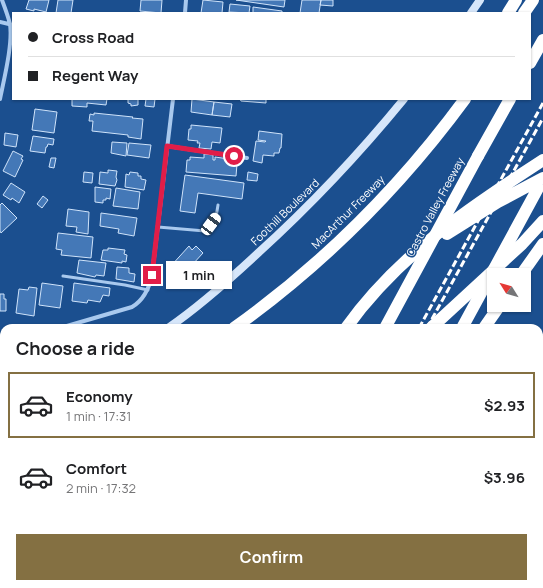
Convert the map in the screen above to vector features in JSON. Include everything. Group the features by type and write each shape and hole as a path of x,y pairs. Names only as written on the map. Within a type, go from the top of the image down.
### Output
{"highway":[{"path":"509,12 516,0"},
{"path":"525,12 533,0"},
{"path":"531,61 543,40"},
{"path":"448,122 459,100"},
{"name":"MacArthur Freeway","path":"239,324 292,283 355,226 403,176 464,100"},
{"name":"Castro Valley Freeway","path":"387,324 509,100"},
{"path":"349,324 372,296 432,237 456,218 543,160"},
{"path":"402,266 480,212 543,179"},
{"path":"464,324 543,179"},
{"path":"435,324 522,244 543,221"},
{"path":"526,268 543,244"},
{"path":"487,324 495,312"}],"main road":[{"path":"472,12 480,0"},
{"name":"Foothill Boulevard","path":"173,324 216,291 284,230 357,155 403,100"}],"street":[{"path":"0,99 11,25 2,0"},
{"path":"184,12 186,0"},
{"path":"0,22 11,25"},
{"path":"74,324 132,307 140,302 148,290 152,275 173,100"},
{"path":"167,146 247,158"}],"lane":[{"path":"158,227 205,231 216,217 218,205"},
{"path":"63,276 148,290"}],"building":[{"path":"29,0 49,0 46,12 26,9"},
{"path":"58,0 73,0 71,12 56,12"},
{"path":"141,0 162,0 161,12 140,11"},
{"path":"203,0 223,2 222,12 201,12"},
{"path":"236,0 285,0 284,7"},
{"path":"302,0 321,0 319,12 300,12"},
{"path":"321,0 333,0 333,6 320,5"},
{"path":"230,4 250,6 249,12 229,12"},
{"path":"253,7 282,11 282,12 253,12"},
{"path":"72,100 107,100 106,105 87,103 87,107 72,106"},
{"path":"128,100 138,100 138,105 131,106 131,104 128,103"},
{"path":"146,100 155,100 154,107 145,106"},
{"path":"192,100 214,102 212,115 191,112"},
{"path":"266,100 266,103 241,101"},
{"path":"214,102 232,104 230,117 212,115"},
{"path":"35,109 57,112 54,133 32,130"},
{"path":"94,113 143,119 141,139 128,137 128,135 92,131 93,121 89,121 90,114 94,115"},
{"path":"191,125 222,128 220,143 212,142 211,149 199,148 200,143 197,143 198,141 188,140"},
{"path":"259,131 282,134 279,153 274,153 274,156 263,155 262,163 253,161 256,141 266,141 258,140"},
{"path":"5,133 18,135 16,147 4,145"},
{"path":"33,136 54,139 53,145 48,144 45,153 30,151"},
{"path":"112,142 127,143 126,156 111,153"},
{"path":"129,143 151,145 149,158 127,155"},
{"path":"13,151 23,156 21,159 23,160 15,177 3,171"},
{"path":"204,154 213,155 213,160 215,160 215,157 229,159 229,163 237,164 236,176 186,172 187,160 190,160 190,157 204,158"},
{"path":"51,158 56,158 54,168 49,167"},
{"path":"108,170 117,171 115,186 99,184 100,172 108,173"},
{"path":"84,172 93,173 92,183 83,182"},
{"path":"130,172 138,173 138,176 141,176 141,179 146,180 144,190 125,187 126,174 129,175"},
{"path":"248,172 258,174 257,181 247,180"},
{"path":"185,175 244,183 242,199 198,193 195,213 180,211"},
{"path":"11,183 25,192 19,203 12,198 11,200 3,195"},
{"path":"95,187 111,189 110,199 106,198 106,200 103,200 103,203 95,202"},
{"path":"116,188 140,192 138,209 113,206"},
{"path":"43,196 48,200 42,208 37,204"},
{"path":"2,203 17,218 1,233 0,205"},
{"path":"68,209 89,212 88,234 76,232 77,227 66,226"},
{"path":"101,213 137,218 134,236 118,233 119,229 100,226"},
{"path":"58,233 93,237 91,258 61,255 62,250 56,249"},
{"path":"189,246 192,250 196,246 203,253 181,277 170,267"},
{"path":"108,248 125,250 124,254 127,255 126,262 122,261 122,263 101,260 103,250 108,250"},
{"path":"79,260 106,263 104,276 96,275 95,277 77,273"},
{"path":"117,267 129,268 129,273 135,274 134,282 116,279"},
{"path":"42,283 63,286 60,308 39,305"},
{"path":"74,283 110,288 109,296 103,295 100,302 88,300 87,303 72,301"},
{"path":"29,287 37,288 34,316 16,313 19,289 28,290"},
{"path":"0,294 4,294 4,299 6,299 6,311 0,311"}],"railway":[{"path":"421,324 543,103"},
{"path":"429,324 543,118"}],"route":[{"path":"152,275 167,146 234,156"}]}
